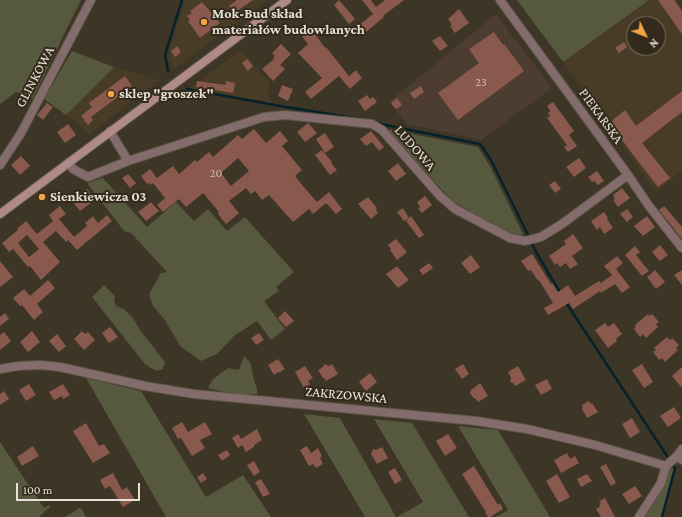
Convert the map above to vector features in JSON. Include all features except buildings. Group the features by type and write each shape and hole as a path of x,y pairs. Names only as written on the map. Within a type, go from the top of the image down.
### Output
{"main road":[{"path":"0,214 287,0"}],"street":[{"name":"GLINKOWA","path":"0,165 21,133 91,0"},
{"name":"PIEKARSKA","path":"500,0 649,206 682,248"},
{"name":"LUDOWA","path":"68,163 73,170 88,177 128,161 264,117 285,115 372,124 382,130 440,196 455,209 510,238 525,241 540,237 562,224 628,175"},
{"path":"110,131 128,161"},
{"name":"ZAKRZOWSKA","path":"0,369 40,365 60,367 145,386 194,394 476,421 527,429 594,445 666,466"},
{"path":"638,517 660,483 666,466 679,458 682,449"}],"shaded area":[{"path":"185,0 268,0 172,71 169,52"},
{"path":"649,0 676,0 682,9 682,171 656,192 563,62 626,17 626,56 666,56 666,16 627,16"},
{"path":"496,14 552,88 481,140 407,124 389,102"},
{"path":"241,50 270,83 268,95 273,105 188,89"},
{"path":"114,67 159,80 90,134 66,115"}],"green space":[{"path":"0,0 81,0 33,98 16,92 0,104"},
{"path":"517,0 649,0 626,16 563,62"},
{"path":"72,51 114,67 66,115 44,99"},
{"path":"387,129 478,147 491,168 523,234 520,236 510,234 455,203"},
{"path":"103,178 147,227 176,202 194,221 208,209 227,231 245,217 294,272 276,287 279,291 264,301 285,329 271,340 257,321 234,336 217,354 201,361 180,346 165,320 153,306 149,294 161,273 167,272 131,233 124,231 87,183"},
{"path":"104,285 115,296 114,300 116,306 124,309 133,318 140,330 165,362 163,369 157,371 145,364 92,297"},
{"path":"244,356 250,362 257,388 257,394 233,394 208,388 213,379 228,368 239,370"},
{"path":"86,378 141,391 206,497 243,475 271,517 166,517"},
{"path":"304,414 340,418 396,517 365,517"},
{"path":"374,419 412,423 469,517 397,517 423,502"},
{"path":"458,426 498,430 550,517 496,517 508,510"},
{"path":"0,442 44,508 49,505 50,507 39,517 0,517"},
{"path":"670,468 674,469 661,517 642,517"},
{"path":"81,508 86,517 64,517 72,513"}],"waterway":[{"path":"168,71 165,55 182,0"},
{"path":"187,89 360,119"},
{"path":"377,123 480,144 491,160 528,235"},
{"path":"532,244 561,294"},
{"path":"565,301 667,456"},
{"path":"662,517 675,468 673,465"}],"place":[{"name":"Mok-Bud skład materiałów budowlanych","path":"204,22"},
{"name":"sklep \"groszek\"","path":"111,94"},
{"name":"Sienkiewicza 03","path":"42,197"}]}
